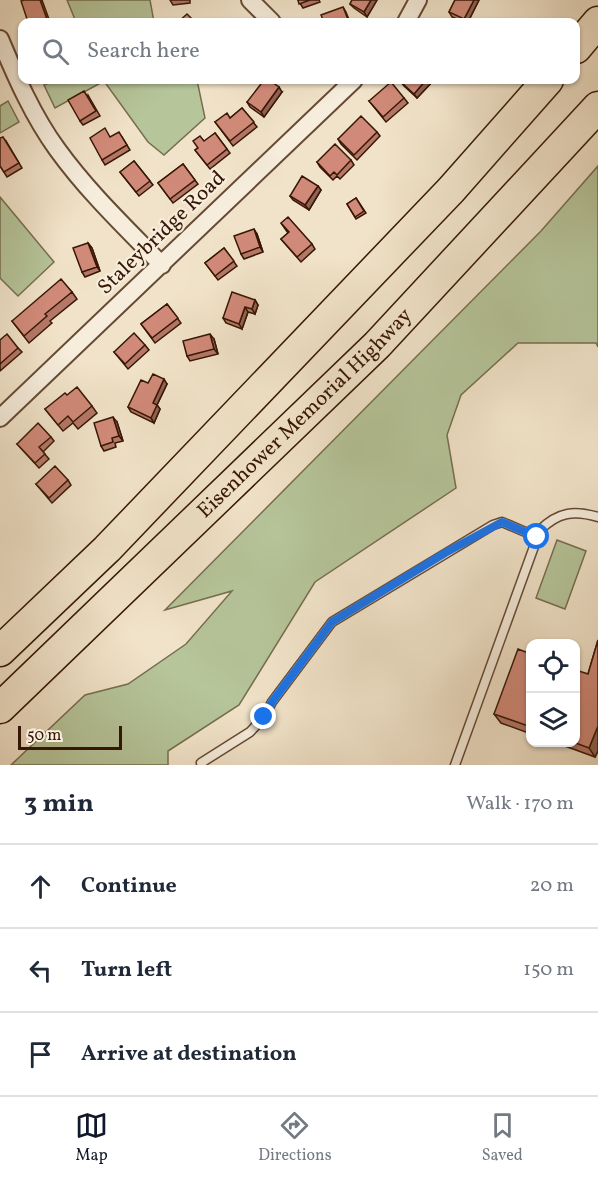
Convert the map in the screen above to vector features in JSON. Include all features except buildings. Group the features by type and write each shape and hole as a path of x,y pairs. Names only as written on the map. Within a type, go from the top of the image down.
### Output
{"highway":[{"path":"580,43 598,22"},
{"path":"0,651 106,549 435,207 544,84"},
{"name":"Eisenhower Memorial Highway","path":"0,708 377,345 598,107"}],"street":[{"path":"250,0 268,18"},
{"path":"408,18 418,0"},
{"path":"0,39 18,81"},
{"path":"19,84 57,148 98,200 162,265"},
{"path":"333,84 341,92"},
{"name":"Staleybridge Road","path":"2,412 162,265 350,84"}],"lane":[{"path":"455,765 540,530 552,518 565,513 582,512 598,517"},
{"path":"202,765 201,763 250,732 264,717 272,702 332,622 445,553 502,522 537,537"}],"green space":[{"path":"67,0 150,0 153,18 74,18"},
{"path":"46,84 99,84 55,108 44,85"},
{"path":"106,84 198,84 205,118 164,155 148,142"},
{"path":"8,101 19,122 0,133 0,106"},
{"path":"598,166 598,347 596,343 518,343 461,395 447,435 456,488 315,582 239,705 168,751 168,765 11,765 85,695 128,684 186,644 232,591 165,610 541,231"},
{"path":"0,197 54,262 18,296 0,278"},
{"path":"557,540 586,551 565,609 536,598"}],"route":[{"path":"264,717 272,702 332,622 493,525 502,522 537,537"}]}
